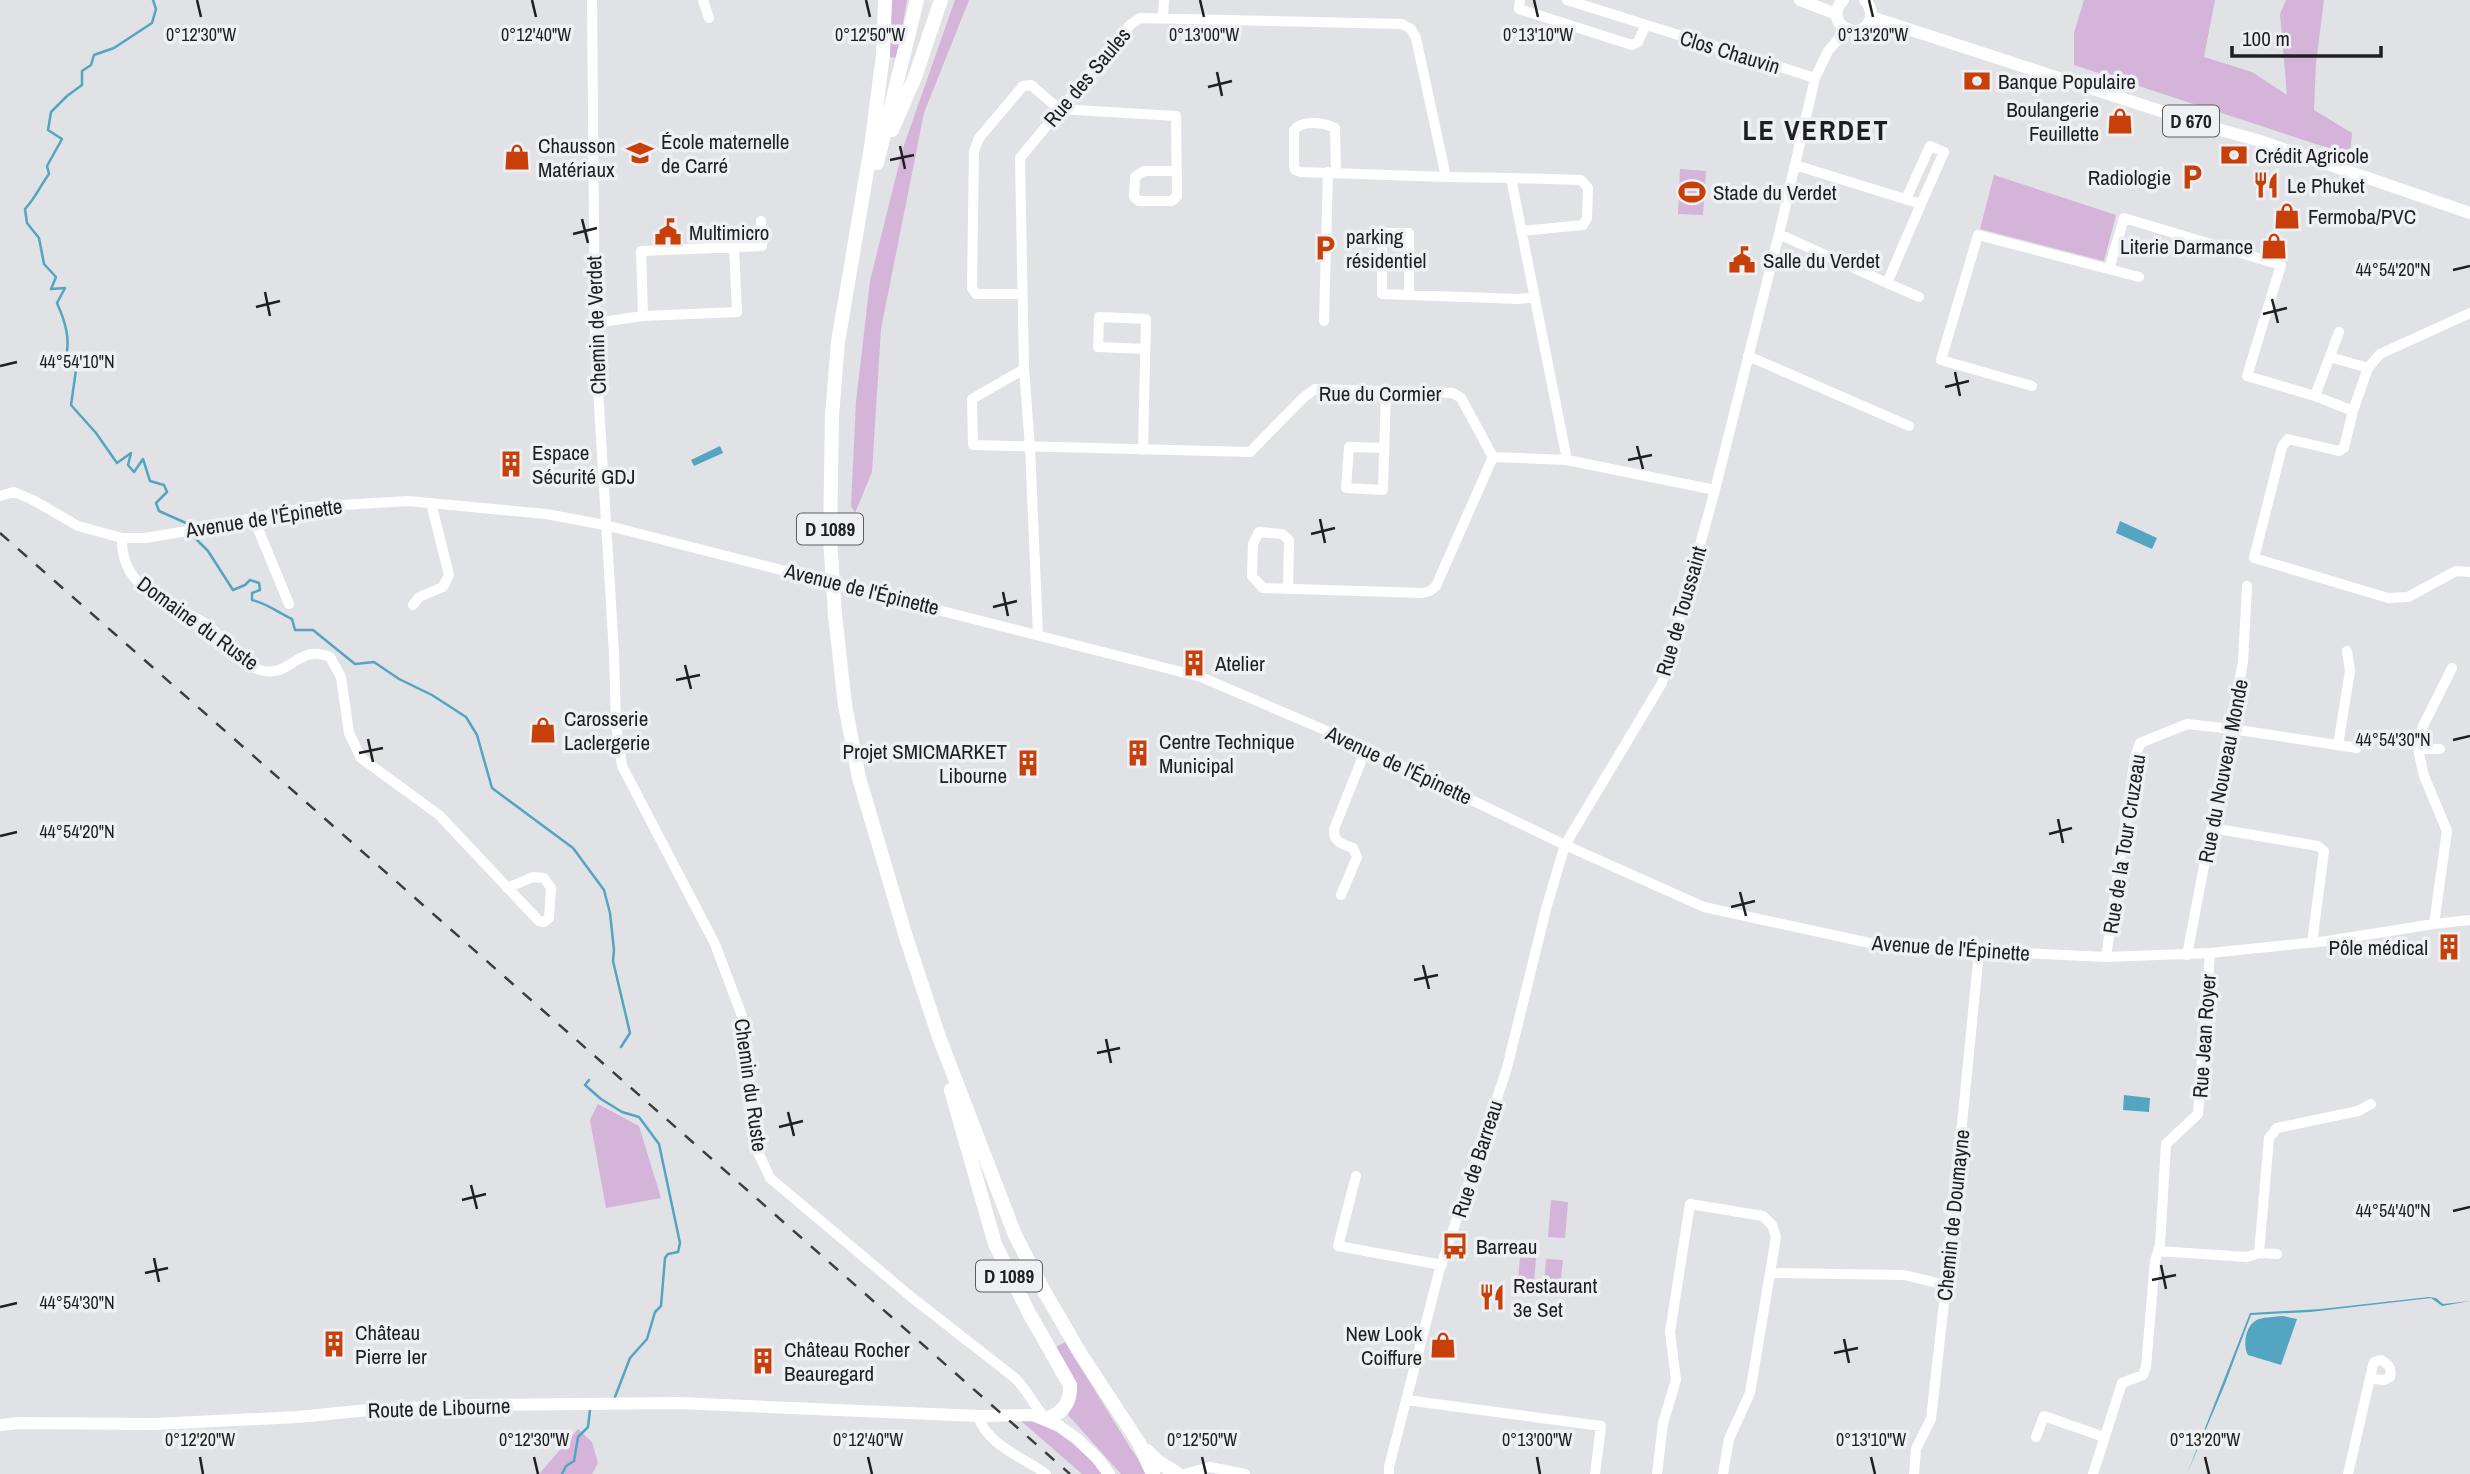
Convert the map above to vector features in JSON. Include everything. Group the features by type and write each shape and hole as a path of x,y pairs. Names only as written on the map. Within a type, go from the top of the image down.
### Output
{"highway":[{"path":"849,280 883,55 885,0"},
{"name":"D 1089","path":"917,0 849,280 838,342 832,416 830,538 845,705 859,778 877,844 939,1037 1015,1235 1080,1353 1139,1443 1153,1474"},
{"path":"876,167 915,78 941,0"},
{"name":"D 1089","path":"939,1037 957,1113 995,1244 1029,1313 1070,1385 1070,1397 1062,1411 1046,1419"},
{"name":"D 1089","path":"1139,1443 1174,1474"}],"main road":[{"path":"1800,0 1836,14"},
{"path":"1841,0 1836,14 1839,23 1847,29 1862,29 1871,17 1870,7 1865,0"},
{"name":"D 670","path":"1871,17 2257,140 2470,213"},
{"name":"Route de Libourne","path":"0,1425 209,1422 471,1405 678,1403 978,1416 1033,1415 1046,1419"},
{"path":"1046,1419 1077,1439 1109,1474"},
{"path":"1174,1474 1184,1474"}],"street":[{"name":"Chemin de Verdet","path":"592,0 595,323 605,525"},
{"path":"703,0 709,18"},
{"path":"1163,17 1164,0"},
{"path":"1520,0 1519,9 1632,45 1638,42 1644,26"},
{"name":"Clos Chauvin","path":"1567,0 1815,78"},
{"name":"Rue des Saules","path":"1038,634 1024,369 1020,158 1130,24 1140,18 1163,17 1402,24 1411,29 1416,38 1446,177"},
{"name":"Rue de Toussaint","path":"1565,845 1662,683 1715,490 1815,78 1828,51 1847,29"},
{"path":"1022,294 976,294 972,288 974,151 979,138 1023,86 1031,85 1059,109 1176,116 1177,171 1177,196 1172,201 1139,201 1134,197 1135,177 1144,171 1177,171"},
{"path":"1324,321 1332,173 1335,128 1328,124 1301,124 1294,130 1296,170 1301,172 1332,173 1446,177 1581,180 1588,188 1587,218 1583,225 1521,231"},
{"path":"1887,283 1944,152 1930,146 1906,199"},
{"path":"1795,165 1922,204"},
{"path":"1511,178 1567,460"},
{"path":"2109,270 2124,218 2281,265 2247,376 2315,396 2353,411"},
{"path":"643,316 641,251 762,246 761,221"},
{"path":"1409,295 1409,233 1382,233 1382,295 1519,299 1534,297"},
{"path":"1779,234 1919,297"},
{"path":"2032,386 1941,360 1979,235 2138,277"},
{"path":"595,323 643,316 737,312 734,247"},
{"path":"2470,313 2380,354 2368,368 2344,448 2339,451 2288,439 2282,447 2254,558 2388,598 2408,597 2456,571 2470,572"},
{"path":"1143,450 1146,318 1099,317 1098,347 1145,349"},
{"path":"2315,396 2339,332"},
{"path":"1748,356 1909,426"},
{"path":"2330,357 2368,368"},
{"path":"1024,369 972,399 973,445 1030,447"},
{"name":"Rue du Cormier","path":"1030,447 1250,452 1315,389 1452,393 1461,398 1493,457"},
{"path":"1384,448 1349,447 1346,488 1383,490 1386,391"},
{"path":"1288,589 1289,540 1282,534 1259,532 1252,544 1252,576 1263,588 1288,589 1422,593 1430,591 1436,586 1493,457 1567,460 1715,490"},
{"name":"Avenue de l'Épinette","path":"2,491 24,496 78,526 122,538 145,538 310,507 408,501 546,514 605,525 1201,677 1366,749 1565,845 1704,907 1888,947 2106,957 2186,955 2312,943 2470,920"},
{"path":"413,605 419,597 443,587 449,575 431,503"},
{"path":"253,517 289,604"},
{"name":"Chemin du Ruste","path":"605,525 616,724 622,766 715,944 742,1016 757,1150 770,1178 1028,1391 1034,1406 1046,1419"},
{"name":"Domaine du Ruste","path":"122,538 122,555 129,571 142,586 203,621 247,663 260,670 276,671 306,654 316,652 330,657 341,677 349,733 362,758 439,815 507,888 539,921 544,922 549,918 551,888 544,877 533,877 507,888"},
{"name":"Rue du Nouveau Monde","path":"2186,955 2244,662 2247,586"},
{"path":"2338,745 2350,671 2347,651"},
{"path":"2434,924 2447,831 2424,776 2418,749 2423,726 2452,668"},
{"name":"Rue de la Tour Cruzeau","path":"2106,957 2135,757 2140,743 2187,724 2232,729"},
{"path":"2232,729 2357,748"},
{"path":"1341,895 1357,857 1353,848 1338,842 1334,829 1366,749"},
{"path":"2418,749 2440,749"},
{"path":"2212,828 2318,846 2324,851 2312,943"},
{"name":"Rue de Barreau","path":"1389,1474 1442,1265 1507,1068 1546,909 1565,845"},
{"name":"Chemin de Doumayne","path":"1914,1474 1916,1450 1931,1419 1947,1285 1979,952"},
{"name":"Rue Jean Royer","path":"2104,1437 2122,1383 2143,1375 2146,1367 2166,1144 2198,1114 2210,953"},
{"path":"2259,1253 2269,1138 2277,1128 2358,1111 2371,1104"},
{"path":"1356,1175 1338,1246 1442,1265"},
{"path":"1657,1474 1663,1423 1676,1380 1670,1332 1690,1204 1763,1216 1772,1225 1776,1237 1750,1392 1729,1439 1723,1474"},
{"path":"2158,1251 2247,1257 2259,1253 2277,1254"},
{"path":"1771,1273 1904,1275 1947,1285"},
{"path":"2348,1474 2372,1379"},
{"path":"1406,1400 1601,1426 1595,1474"},
{"path":"978,1416 982,1428 995,1441 1046,1474"},
{"path":"2036,1437 2044,1416 2104,1437 2093,1474"},
{"path":"1184,1474 1210,1467 1238,1474"}],"shaded area":[{"path":"889,0 907,0 897,58 889,57"},
{"path":"955,0 969,0 924,113 881,329 872,472 855,513 851,506 856,402 870,281 903,148"},
{"path":"2084,0 2215,0 2204,57 2252,72 2287,95 2280,14 2286,0 2324,0 2316,63 2314,110 2352,133 2350,155 2074,65 2074,33"},
{"name":"Stade du Verdet","path":"1680,169 1706,171 1703,215 1678,214"},
{"path":"1994,175 2116,215 2104,261 1980,229"},
{"path":"598,1104 639,1126 661,1198 606,1208 590,1120"},
{"path":"1551,1200 1568,1202 1565,1238 1548,1237"},
{"path":"1520,1257 1536,1258 1533,1294 1517,1293"},
{"path":"1546,1259 1563,1260 1559,1296 1543,1295"},
{"path":"1065,1342 1149,1474 1121,1474 1068,1415 1075,1396 1056,1347"},
{"path":"1020,1420 1046,1425 1057,1431 1077,1446 1104,1474 1082,1474"},
{"path":"578,1429 592,1442 598,1463 592,1474 539,1474"}],"water":[{"path":"720,446 723,453 694,466 691,460"},
{"path":"2120,521 2157,538 2152,549 2116,533"},
{"path":"2124,1095 2150,1098 2149,1112 2123,1110"},
{"path":"2429,1297 2436,1298 2443,1304 2470,1301 2442,1306 2431,1298 2310,1312 2251,1315 2187,1474 2250,1313 2321,1309"},
{"path":"2283,1316 2297,1319 2281,1365 2248,1355 2245,1340 2251,1325 2259,1319"}],"waterway":[{"path":"153,0 156,9 152,23 114,48 94,55 91,65 82,71 82,85 51,112 48,130 62,139 47,166 49,174 25,209 27,223 39,238 44,264 56,277 51,289 65,288 57,303 67,332 65,362 76,370 71,405 96,433 117,463 131,453 128,465 134,472 143,459 150,481 164,485 167,492 156,503 159,511 186,523"},
{"path":"194,537 208,551 233,590 250,580 259,583 260,590 252,593 252,600 292,619 295,630 313,630 355,664 374,662 466,717 477,735 492,788 573,848 604,890 610,913 613,961 630,1033 621,1047"},
{"path":"589,1080 585,1085 601,1099 622,1112 639,1117 659,1144 680,1243 678,1252 668,1254 665,1258 661,1306 655,1312 647,1339 630,1358 615,1397"},
{"path":"562,1474 566,1466 574,1461 578,1437 588,1427 590,1410"}],"railway":[{"path":"0,533 1070,1474"}],"place":[{"name":"Banque Populaire","path":"1977,81"},
{"name":"Boulangerie Feuillette","path":"2120,121"},
{"name":"École maternelle de Carré","path":"640,153"},
{"name":"Crédit Agricole","path":"2234,155"},
{"name":"Chausson Matériaux","path":"517,157"},
{"name":"Radiologie","path":"2192,177"},
{"name":"Le Phuket","path":"2266,185"},
{"name":"Stade du Verdet","path":"1692,192"},
{"name":"Fermoba/PVC","path":"2287,216"},
{"name":"Multimicro","path":"668,232"},
{"name":"Literie Darmance","path":"2274,246"},
{"name":"parking résidentiel","path":"1325,248"},
{"name":"Salle du Verdet","path":"1742,260"},
{"name":"Espace Sécurité GDJ","path":"511,464"},
{"name":"Atelier","path":"1194,663"},
{"name":"Carosserie Laclergerie","path":"543,730"},
{"name":"Centre Technique Municipal","path":"1138,753"},
{"name":"Projet SMICMARKET Libourne","path":"1028,763"},
{"name":"Pôle médical","path":"2449,947"},
{"name":"Barreau","path":"1455,1246"},
{"name":"Restaurant 3e Set","path":"1492,1297"},
{"name":"Château Pierre Ier","path":"334,1344"},
{"name":"New Look Coiffure","path":"1443,1345"},
{"name":"Château Rocher Beauregard","path":"763,1361"}],"district":[{"name":"LE VERDET","path":"1816,130"}]}
